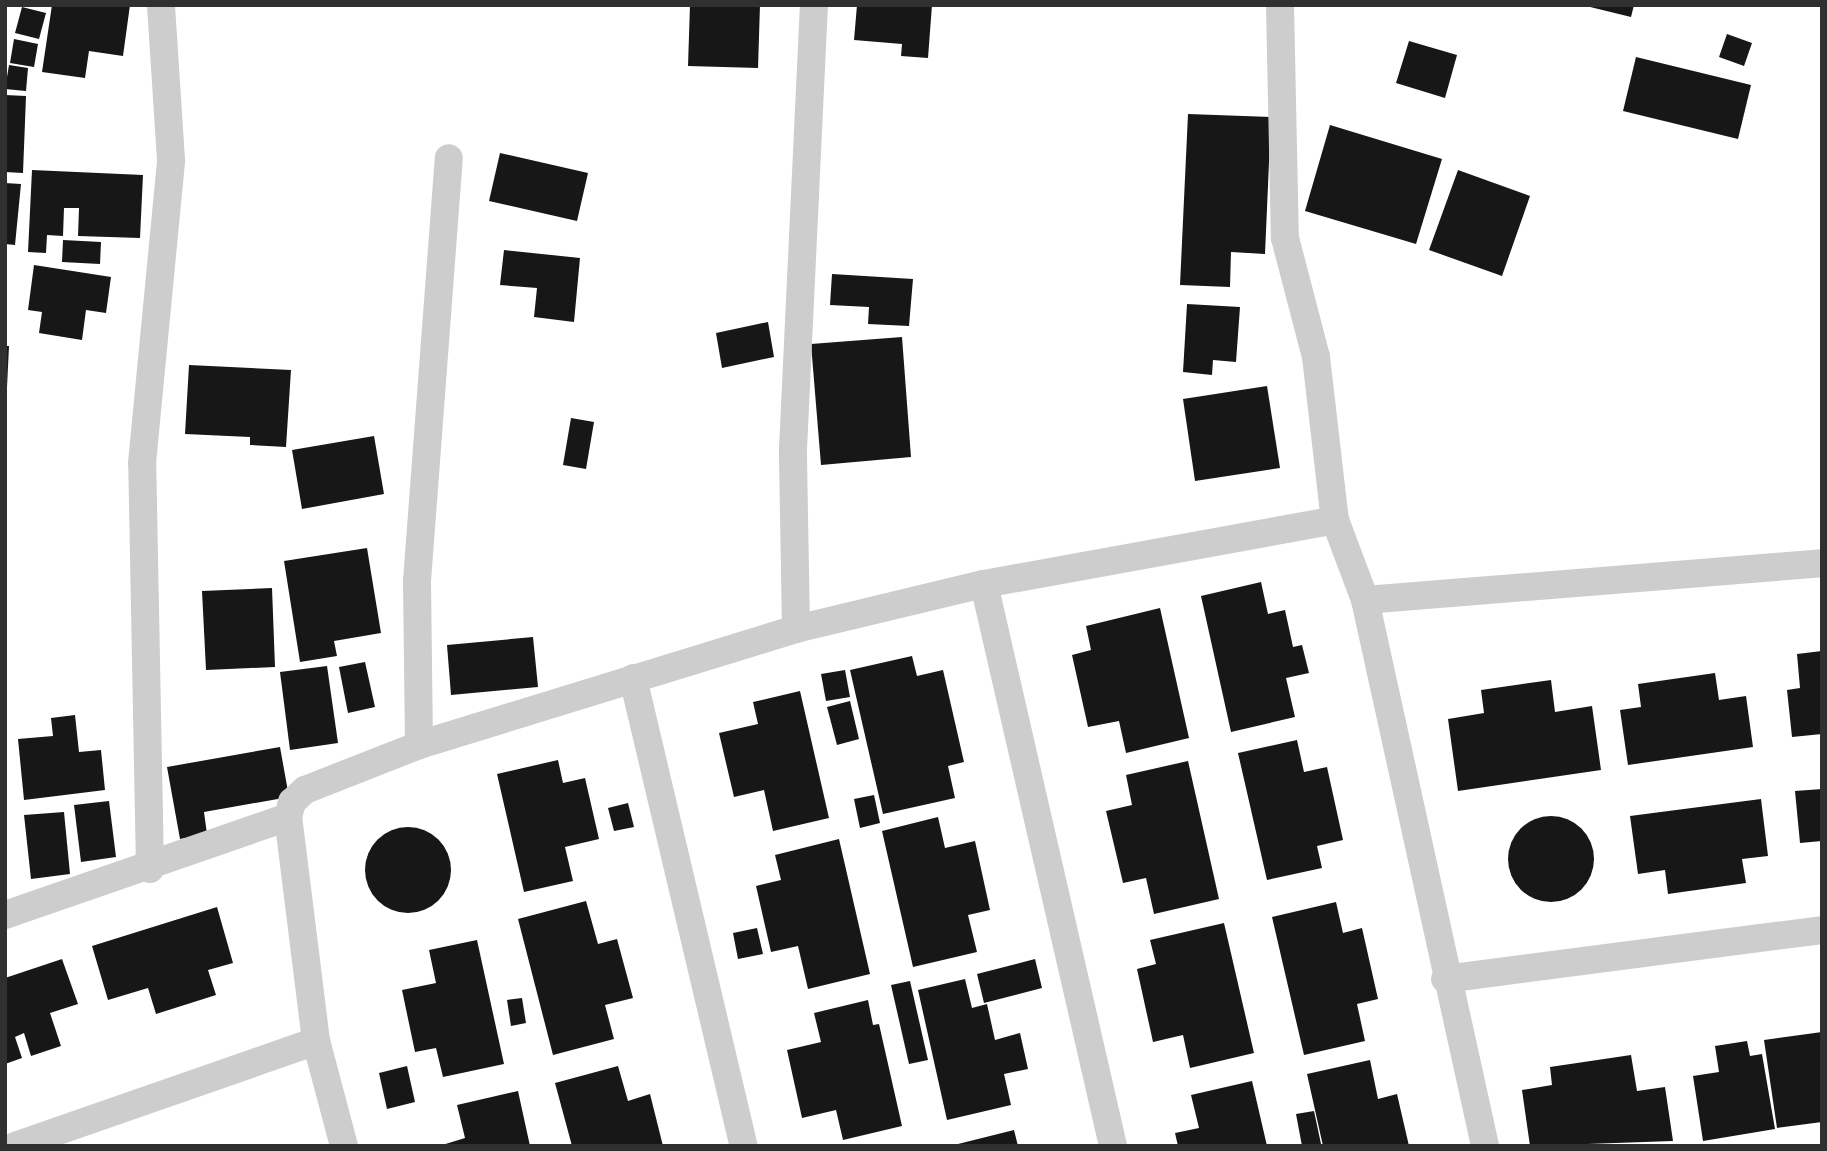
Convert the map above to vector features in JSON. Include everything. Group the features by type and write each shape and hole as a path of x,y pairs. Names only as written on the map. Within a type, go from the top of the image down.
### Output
{"street":[{"path":"150,869 142,463 171,160 161,5"},
{"path":"796,629 793,449 814,5"},
{"path":"1280,5 1285,238 1316,357 1335,520 1365,600 1445,979 1485,1146"},
{"path":"419,745 418,580 449,158"},
{"path":"344,1146 316,1041 288,817 292,802 305,790 419,745 796,629 984,584 1335,520"},
{"path":"1365,600 1822,563"},
{"path":"984,584 1113,1146"},
{"path":"633,678 744,1146"},
{"path":"5,915 150,869 288,817"},
{"path":"1445,979 1822,930"},
{"path":"15,1146 316,1041"}],"building":[{"path":"52,5 130,5 123,56 89,51 85,78 42,72"},
{"path":"690,5 760,5 758,68 688,66"},
{"path":"857,5 932,5 928,58 901,56 902,44 854,40"},
{"path":"1582,5 1634,5 1631,17"},
{"path":"22,7 46,13 39,39 15,33"},
{"path":"1727,34 1752,43 1744,66 1719,57"},
{"path":"14,39 38,44 34,67 10,63"},
{"path":"1409,41 1457,55 1445,98 1396,83"},
{"path":"1636,57 1751,85 1738,139 1623,111"},
{"path":"9,65 28,68 26,91 5,89"},
{"path":"5,95 26,96 23,173 5,172"},
{"path":"1188,114 1271,117 1265,254 1231,252 1230,287 1180,285"},
{"path":"1330,125 1442,159 1416,244 1305,211"},
{"path":"500,153 588,173 577,221 489,201"},
{"path":"32,170 143,175 140,238 78,236 79,208 64,208 63,236 47,235 46,253 28,252"},
{"path":"1458,170 1530,196 1502,276 1429,250"},
{"path":"5,183 21,184 15,245 5,244"},
{"path":"63,240 101,242 100,264 62,262"},
{"path":"504,250 580,258 574,322 534,317 537,288 500,285"},
{"path":"34,265 111,277 106,313 86,310 82,340 39,333 42,312 28,310"},
{"path":"832,274 913,279 909,326 868,324 869,307 830,305"},
{"path":"1187,304 1240,307 1236,362 1213,360 1212,375 1183,372"},
{"path":"768,322 774,357 722,368 716,333"},
{"path":"902,337 911,457 821,465 811,344"},
{"path":"5,346 9,346 7,387 5,387"},
{"path":"189,365 291,370 286,447 250,445 250,437 185,434"},
{"path":"1267,386 1280,468 1195,481 1183,399"},
{"path":"571,418 594,422 586,469 563,465"},
{"path":"374,436 384,494 302,509 292,450"},
{"path":"367,548 381,633 334,641 337,656 300,662 284,561"},
{"path":"1261,582 1268,614 1285,610 1293,647 1302,645 1309,673 1286,678 1295,717 1231,732 1201,596"},
{"path":"272,588 275,667 206,670 202,591"},
{"path":"1160,608 1189,738 1126,753 1119,721 1088,727 1072,655 1091,650 1086,626"},
{"path":"533,637 538,687 451,695 447,645"},
{"path":"1822,651 1822,734 1792,737 1787,690 1800,688 1797,654"},
{"path":"912,656 917,676 943,670 964,762 948,766 955,798 883,814 850,670"},
{"path":"365,662 375,707 348,713 339,667"},
{"path":"327,666 338,743 290,750 280,672"},
{"path":"845,670 850,697 826,701 821,674"},
{"path":"1715,673 1719,700 1746,696 1753,747 1628,765 1620,710 1641,707 1638,684"},
{"path":"1551,680 1555,712 1592,706 1601,770 1458,791 1448,719 1484,713 1481,690"},
{"path":"800,691 829,818 773,831 764,790 734,797 719,733 758,724 753,702"},
{"path":"850,701 859,739 837,745 827,707"},
{"path":"75,715 79,752 101,750 105,790 24,800 18,739 53,736 51,718"},
{"path":"1297,740 1304,772 1327,767 1343,840 1317,846 1322,868 1267,880 1238,753"},
{"path":"280,747 289,797 204,812 207,834 180,839 167,767"},
{"path":"558,760 563,783 585,778 599,839 565,847 573,881 524,892 497,774"},
{"path":"1188,761 1219,899 1154,914 1146,878 1123,883 1106,811 1132,805 1126,775"},
{"path":"1822,789 1822,841 1800,843 1795,791"},
{"path":"874,795 880,823 860,828 854,799"},
{"path":"1761,799 1768,856 1742,859 1746,883 1668,894 1665,870 1638,874 1630,816"},
{"path":"109,801 116,857 81,862 74,805"},
{"path":"628,803 634,827 614,831 608,808"},
{"path":"64,812 70,874 31,879 24,815"},
{"path":"1551,816 1567,820 1581,829 1590,843 1594,859 1590,875 1581,889 1567,898 1551,902 1535,898 1521,889 1512,875 1508,859 1512,843 1521,829 1535,820"},
{"path":"938,817 945,848 975,841 990,910 968,915 977,952 913,967 882,831"},
{"path":"408,827 432,834 444,846 451,870 444,894 432,906 408,913 384,906 372,894 365,870 372,846 384,834"},
{"path":"839,839 870,974 808,989 798,946 771,952 756,886 781,880 775,855"},
{"path":"586,901 598,944 617,939 633,998 605,1005 614,1039 553,1055 518,919"},
{"path":"1336,902 1343,933 1362,928 1378,999 1357,1004 1365,1041 1304,1055 1272,917"},
{"path":"217,907 233,963 208,970 216,995 156,1014 148,988 108,1000 92,946"},
{"path":"1224,923 1254,1053 1190,1068 1183,1035 1153,1042 1137,969 1156,964 1150,940"},
{"path":"757,928 763,954 738,959 733,933"},
{"path":"477,940 504,1064 443,1077 436,1048 415,1052 402,990 436,983 429,950"},
{"path":"62,959 78,1004 50,1013 61,1046 31,1056 24,1033 15,1037 22,1058 5,1064 5,978"},
{"path":"1035,959 1042,988 984,1003 977,974"},
{"path":"965,979 972,1008 987,1004 995,1040 1020,1033 1028,1069 1004,1074 1011,1105 947,1120 918,990"},
{"path":"910,981 928,1060 909,1064 891,985"},
{"path":"522,998 526,1023 511,1026 507,1000"},
{"path":"868,1000 873,1025 879,1024 902,1126 843,1140 836,1110 802,1118 787,1050 821,1042 814,1013"},
{"path":"1822,1032 1822,1122 1777,1128 1764,1040"},
{"path":"1747,1041 1750,1056 1762,1054 1775,1129 1703,1141 1693,1076 1719,1072 1715,1046"},
{"path":"1631,1055 1637,1091 1665,1087 1673,1141 1530,1146 1522,1090 1552,1085 1550,1067"},
{"path":"1370,1060 1378,1099 1397,1094 1409,1146 1323,1146 1307,1074"},
{"path":"407,1066 415,1102 387,1109 379,1073"},
{"path":"618,1066 628,1101 650,1094 663,1146 572,1146 555,1083"},
{"path":"1252,1081 1267,1146 1178,1146 1175,1133 1199,1128 1191,1095"},
{"path":"518,1091 530,1146 439,1146 465,1138 457,1105"},
{"path":"1314,1111 1321,1144 1302,1146 1296,1114"},
{"path":"1014,1130 1018,1146 954,1146 954,1145"}]}
